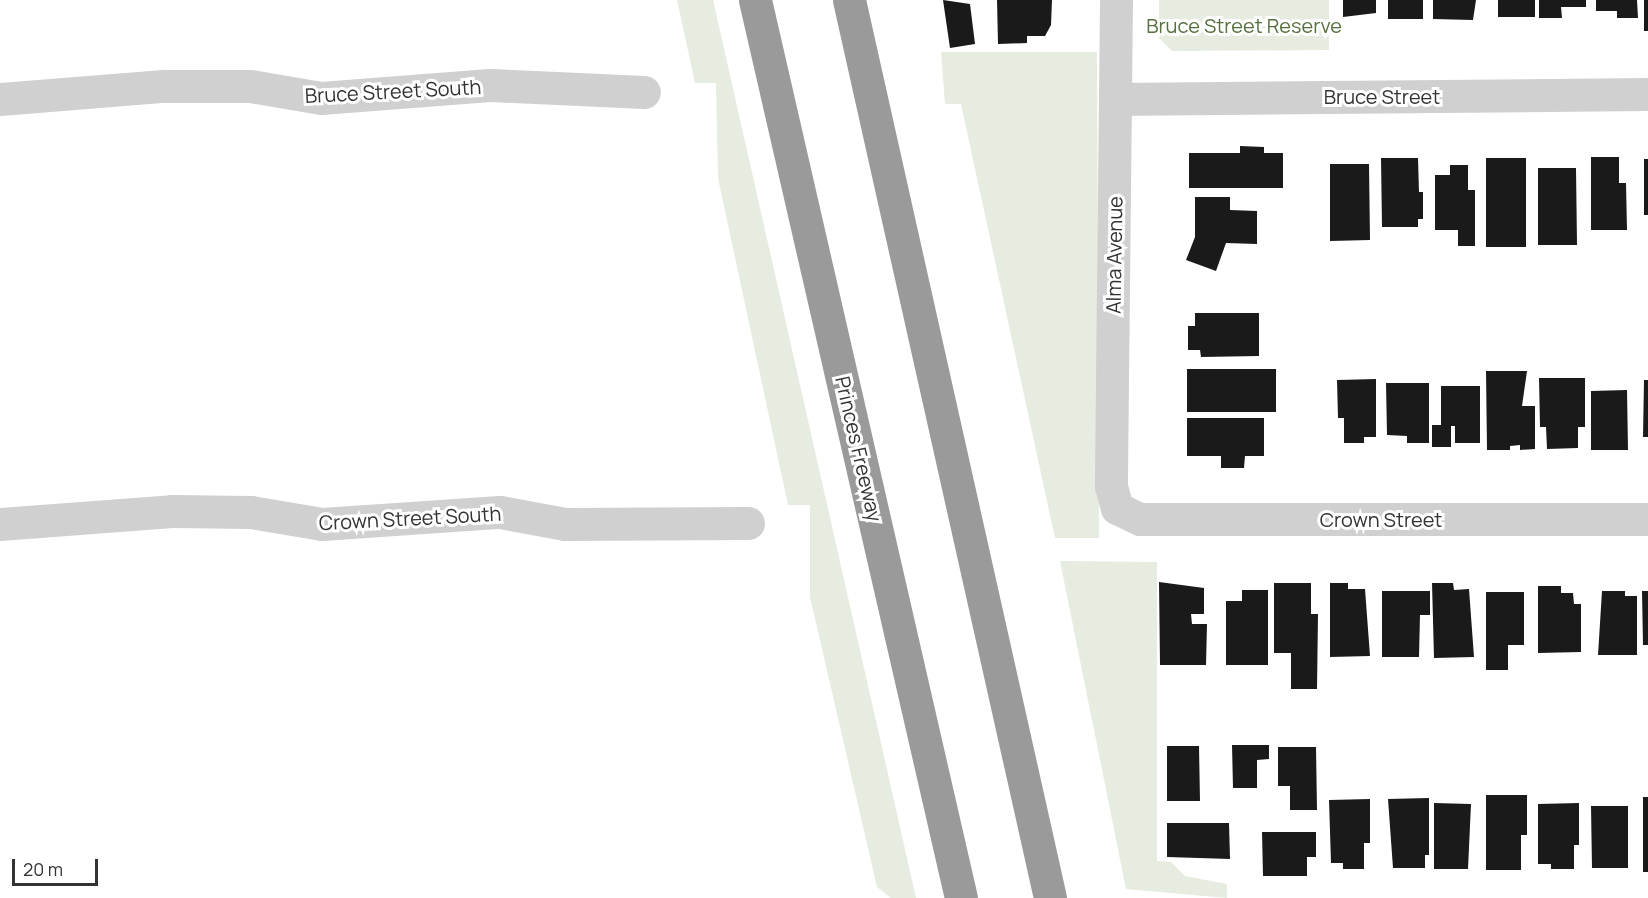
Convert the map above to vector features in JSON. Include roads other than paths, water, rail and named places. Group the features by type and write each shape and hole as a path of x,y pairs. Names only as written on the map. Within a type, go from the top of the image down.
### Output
{"highway":[{"name":"Princes Freeway","path":"755,0 961,898"},
{"path":"849,0 909,258 1050,898"},
{"path":"861,0 909,258"}],"street":[{"name":"Alma Avenue","path":"1116,0 1111,486 1117,508"},
{"name":"Bruce Street South","path":"0,99 186,86 250,87 321,98 490,85 644,92"},
{"name":"Bruce Street","path":"1115,99 1648,94"},
{"name":"Crown Street","path":"1117,508 1140,519 1648,519"},
{"name":"Crown Street South","path":"0,524 172,511 251,512 322,524 500,512 565,524 748,523"}],"park label":[{"name":"Bruce Street Reserve","path":"1244,25"}]}
